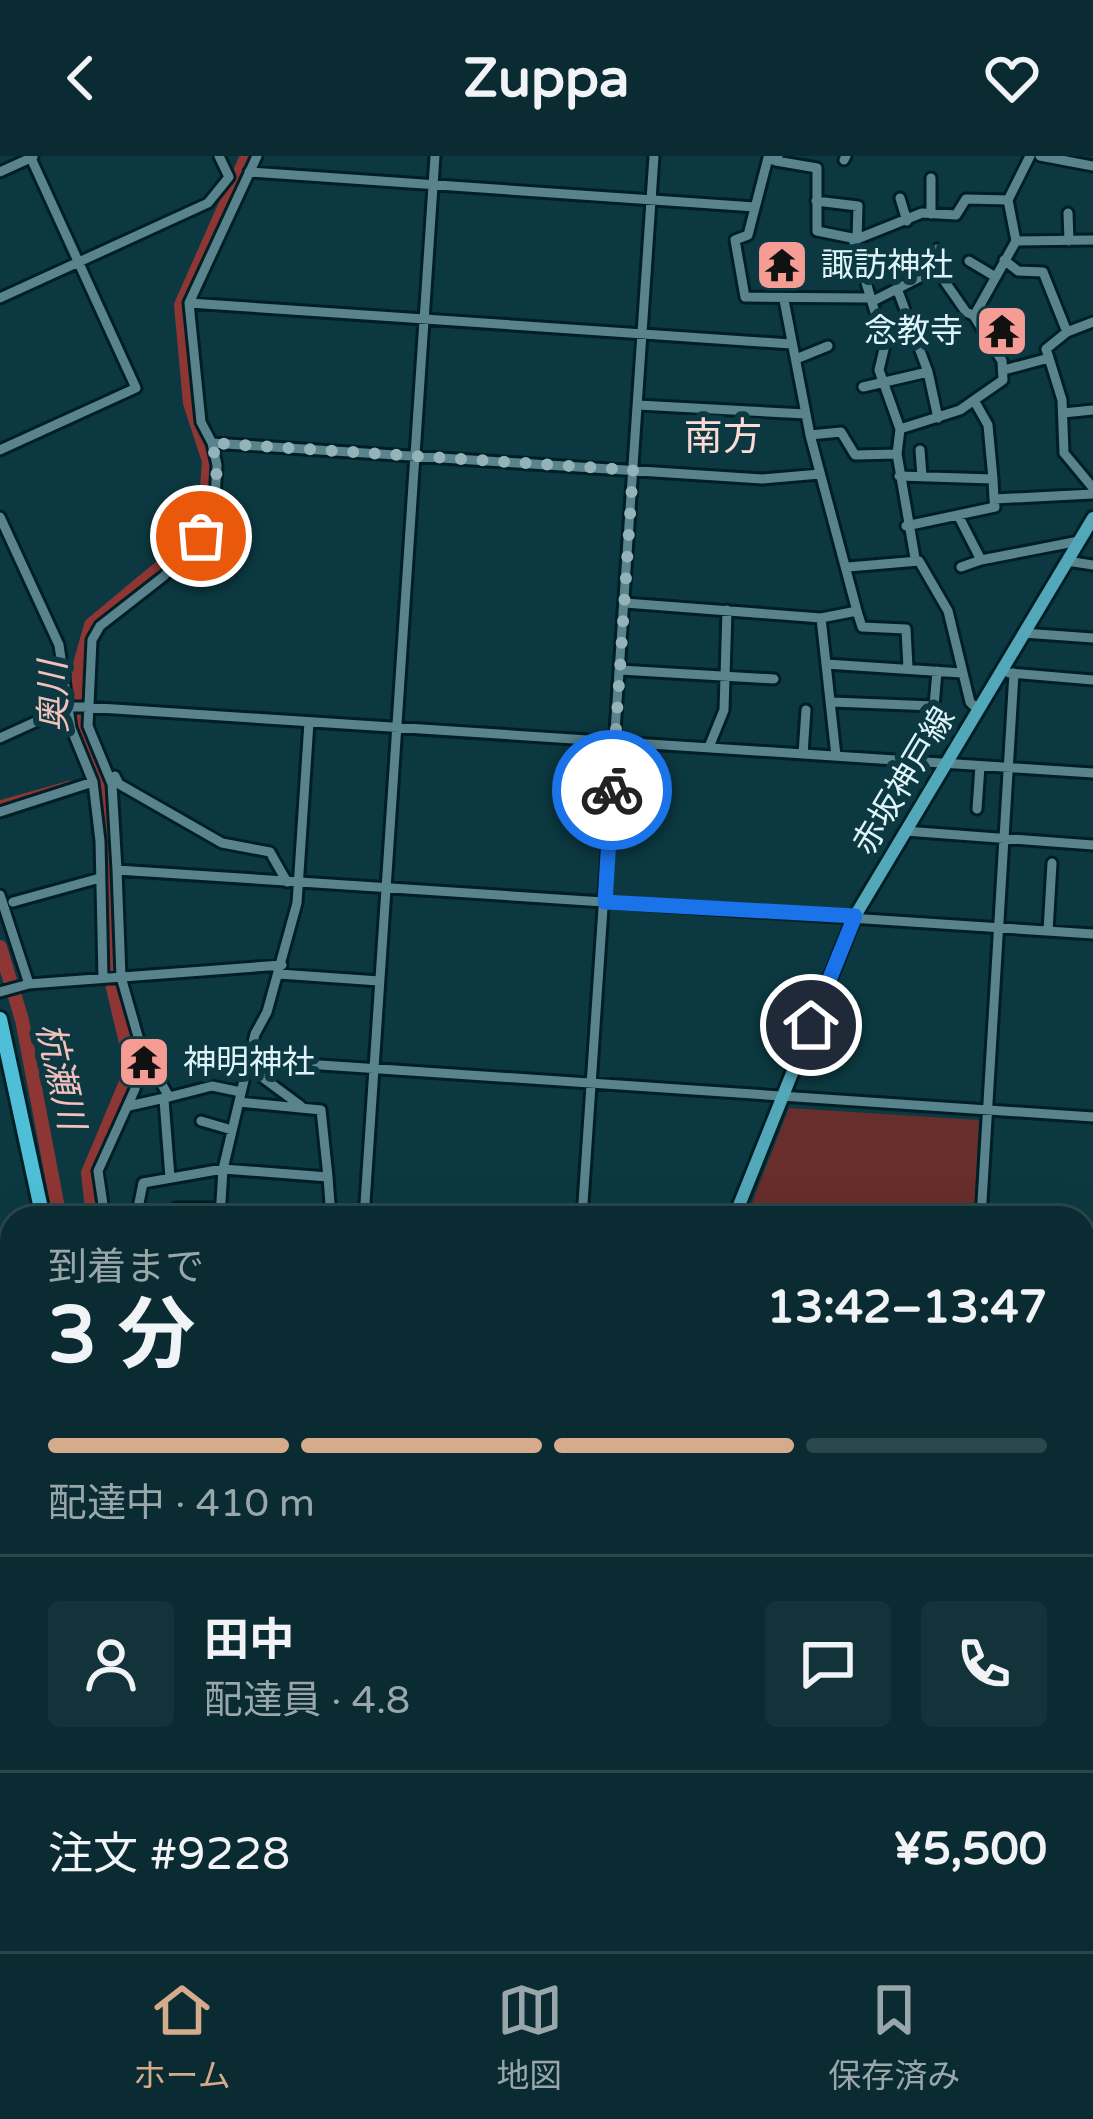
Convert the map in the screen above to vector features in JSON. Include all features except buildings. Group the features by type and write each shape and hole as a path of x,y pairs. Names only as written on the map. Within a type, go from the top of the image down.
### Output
{"highway":[{"path":"0,1018 40,1206"}],"main road":[{"name":"赤坂神戸線","path":"739,1206 855,916 977,709 1007,673 1023,633 1093,518"}],"street":[{"path":"0,298 217,197 229,177 219,156"},
{"path":"170,1178 166,1098 141,1047 119,977 117,870 106,771 94,746 86,707 89,654 100,626 164,576 214,514 217,466 201,422 189,303 256,156"},
{"path":"365,1206 435,156"},
{"path":"583,1206 654,156"},
{"path":"755,156 811,161 817,168 817,231 857,239 931,214 956,214 966,199 1008,200"},
{"path":"974,316 1016,242 1008,200 1030,156"},
{"path":"1040,156 1093,166"},
{"path":"0,172 32,157 136,388 0,450"},
{"path":"774,158 748,236 735,240 745,297 871,300 936,269"},
{"path":"249,172 755,206"},
{"path":"931,178 931,214"},
{"path":"900,198 907,221"},
{"path":"817,201 858,206 857,239 885,345 879,370 900,429 897,454 906,526 915,558 948,610 970,703 977,709"},
{"path":"1068,214 1070,241"},
{"path":"1016,242 1093,240"},
{"path":"900,429 938,418 998,388 1004,370 974,316 966,312 936,269 937,249"},
{"path":"1004,260 1018,271 1042,272 1067,332"},
{"path":"968,261 994,276"},
{"path":"898,291 928,373 938,418"},
{"path":"784,300 810,435 862,627 906,629 908,668"},
{"path":"189,303 791,344"},
{"path":"1093,322 1067,332 1046,349 1063,412 1064,453 1093,491"},
{"path":"796,359 828,346"},
{"path":"1004,370 1049,358"},
{"path":"863,387 928,373"},
{"path":"906,526 995,508 988,425 975,401"},
{"path":"638,405 806,414"},
{"path":"1063,412 1093,410"},
{"path":"810,435 841,433 854,455 897,454"},
{"path":"872,439 873,455"},
{"path":"212,443 762,479 820,474"},
{"path":"920,450 922,476"},
{"path":"899,476 993,479"},
{"path":"994,499 1093,491"},
{"path":"0,517 59,645 78,753 92,782 103,978"},
{"path":"959,517 981,560"},
{"path":"998,540 1012,554"},
{"path":"961,567 1079,541"},
{"path":"848,567 915,558"},
{"path":"1067,561 1093,565"},
{"path":"625,603 821,617 857,611"},
{"path":"709,747 724,710 727,610"},
{"path":"821,617 836,756"},
{"path":"1023,633 1093,638"},
{"path":"826,664 962,673"},
{"path":"620,670 774,680"},
{"path":"832,702 934,706 937,671"},
{"path":"982,1206 1010,768 1007,673 1093,680"},
{"path":"0,738 68,707 86,707 1093,773"},
{"path":"803,754 806,710"},
{"path":"220,1206 223,1169 248,1063 297,903 293,881 309,722"},
{"path":"977,809 980,766"},
{"path":"106,771 112,771 118,784 222,843 270,852 293,881"},
{"path":"0,812 92,782"},
{"path":"905,831 1093,844"},
{"path":"1048,931 1052,863"},
{"path":"117,870 1093,934"},
{"path":"13,902 100,878"},
{"path":"0,896 27,984"},
{"path":"0,992 27,984 280,969 379,981"},
{"path":"103,1206 98,1171 129,1106 141,1047"},
{"path":"248,1063 1093,1117"},
{"path":"248,1063 305,1108"},
{"path":"129,1106 212,1086 240,1097 321,1110 331,1206"},
{"path":"201,1120 232,1130"},
{"path":"138,1206 143,1183 223,1169 328,1177"}],"shaded area":[{"path":"789,1108 979,1120 975,1206 751,1206"}],"waterway":[{"name":"奥川","path":"92,1206 88,1173 132,1068 113,988 107,813 78,727 79,668 91,625 174,556 205,514 209,461 190,403 181,305 247,156"},
{"path":"0,805 70,785"},
{"name":"杭瀬川","path":"0,947 22,1020 58,1206"}],"way so far":[{"path":"201,536 214,514 217,466 212,443 633,470 612,790"}],"place":[{"name":"諏訪神社","path":"782,265"},
{"name":"念教寺","path":"1002,331"},
{"name":"神明神社","path":"144,1062"}],"district":[{"name":"南方","path":"723,437"}],"route":[{"path":"612,790 605,902 855,916 811,1025"}]}
